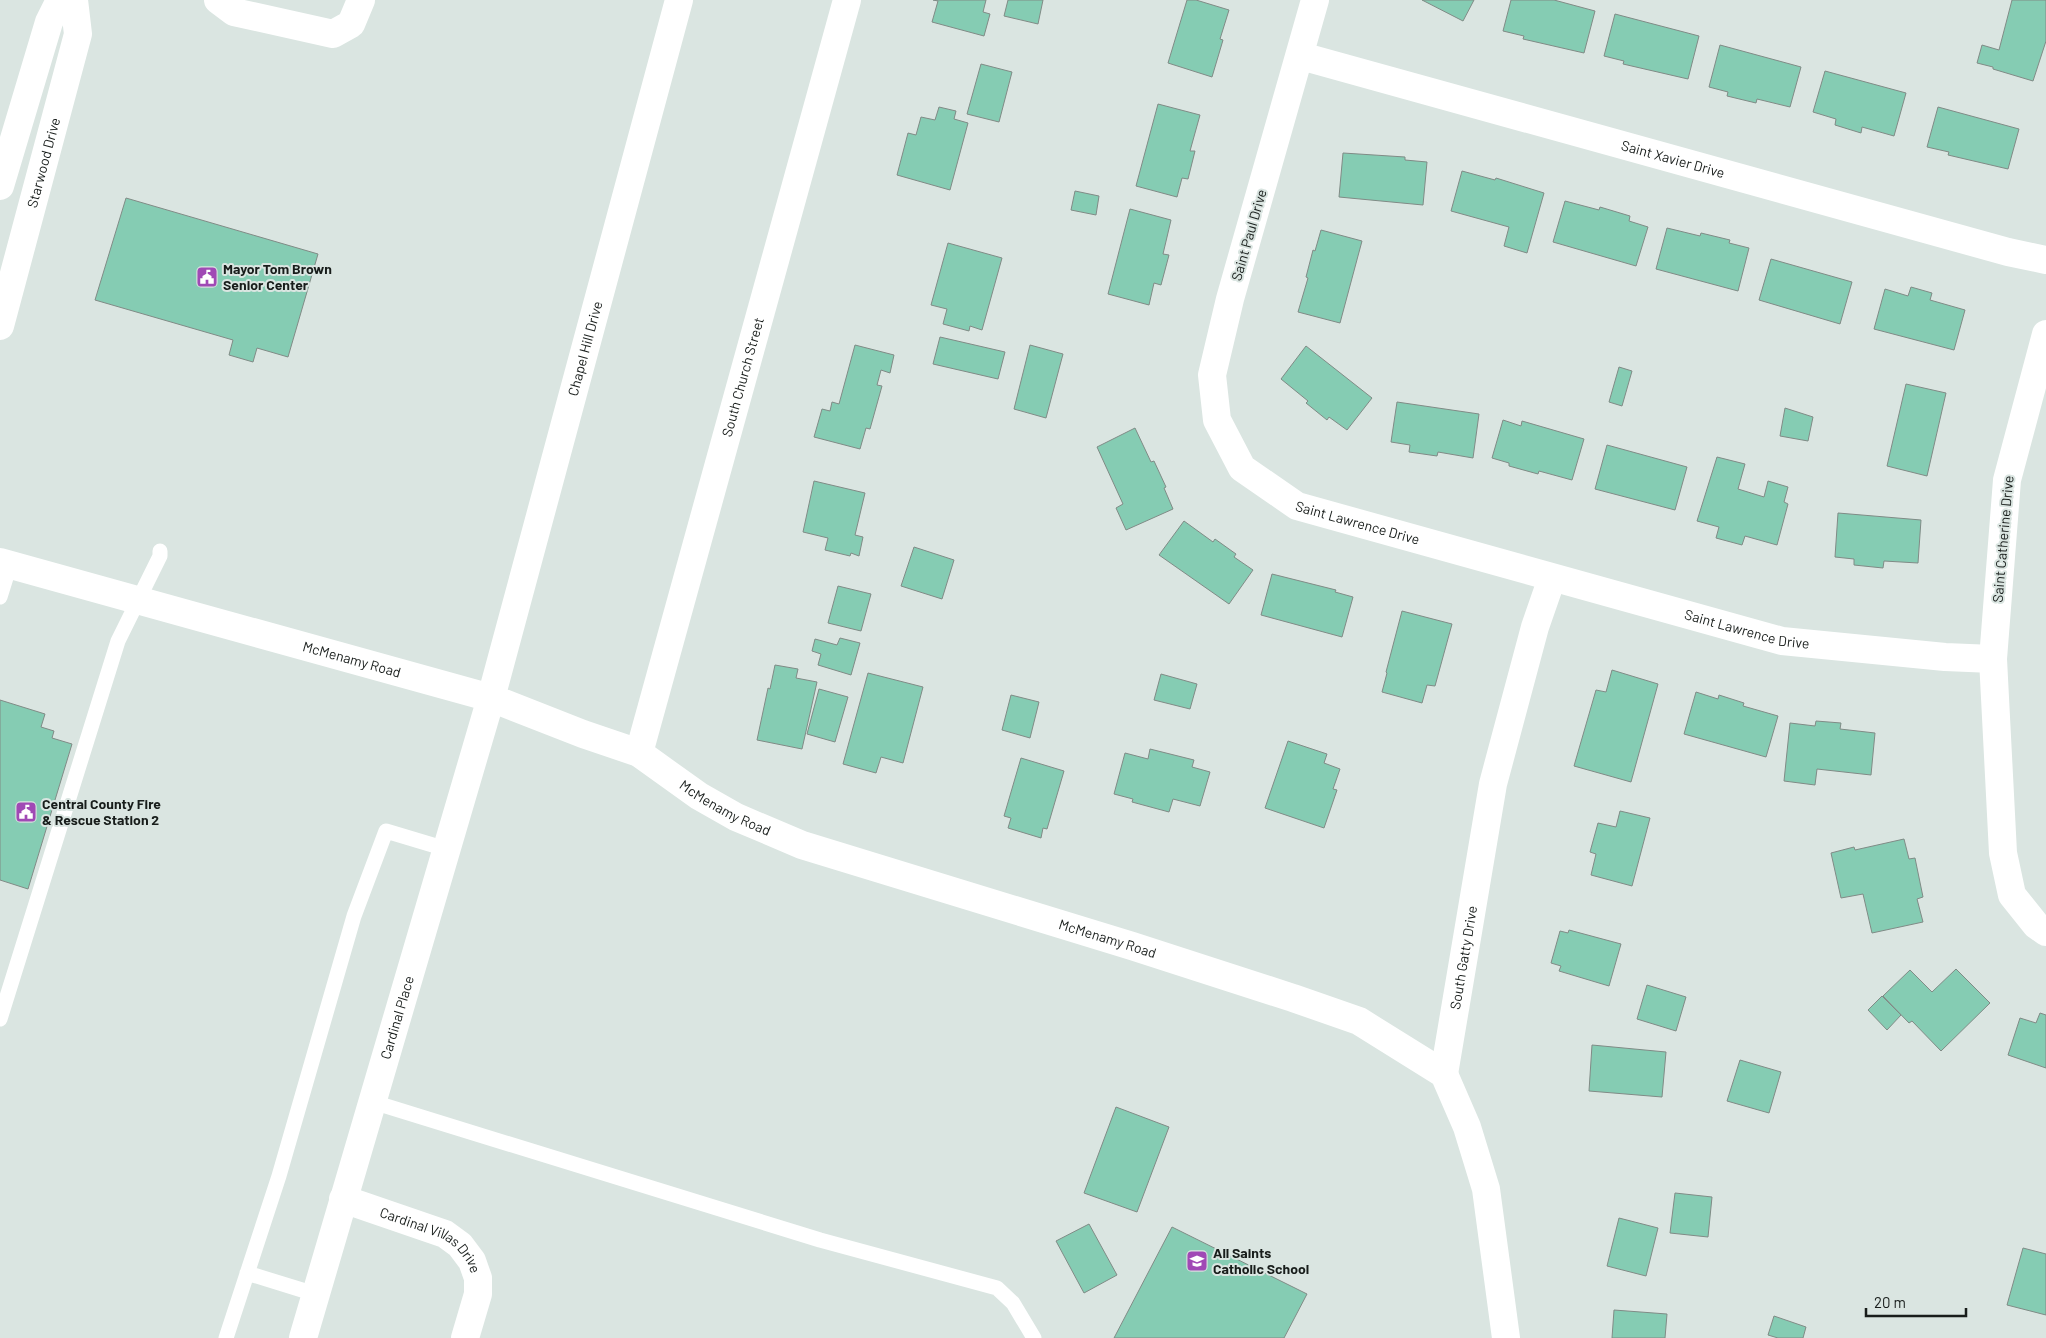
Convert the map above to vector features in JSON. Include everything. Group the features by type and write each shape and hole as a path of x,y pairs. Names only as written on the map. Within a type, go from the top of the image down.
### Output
{"street":[{"path":"0,186 49,22 60,0"},
{"name":"Starwood Drive","path":"0,326 78,34 74,0"},
{"path":"218,0 234,12 333,34 351,24 361,0"},
{"name":"Chapel Hill Drive","path":"491,698 679,0"},
{"name":"South Church Street","path":"639,754 847,0"},
{"name":"Saint Paul Drive","path":"1242,468 1217,420 1212,375 1230,299 1301,56 1315,0"},
{"name":"Saint Xavier Drive","path":"1301,56 1999,250 2046,260"},
{"name":"Saint Catherine Drive","path":"1993,659 2007,480 2046,334"},
{"name":"Saint Lawrence Drive","path":"1242,468 1297,506 1782,641 1945,657 1993,659"},
{"name":"McMenamy Road","path":"5,563 491,698 639,754 699,796 736,817 802,845 1132,946 1359,1021 1444,1074"},
{"name":"South Gatty Drive","path":"1444,1074 1494,784 1535,627 1552,578"},
{"path":"1993,659 2003,853 2012,895 2036,925 2046,932"},
{"name":"Cardinal Place","path":"303,1338 491,698"},
{"path":"1444,1074 1468,1127 1486,1189 1506,1338"},
{"name":"Cardinal Villas Drive","path":"343,1199 445,1234 460,1244 472,1261 478,1278 478,1294 465,1338"}],"lane":[{"path":"0,1019 118,641 160,556 160,551"},
{"path":"0,598 5,563"},
{"path":"226,1338 279,1176 354,916 386,831 446,849"},
{"path":"372,1102 820,1240 997,1288 1013,1303 1034,1338"},
{"path":"247,1273 316,1294"}],"building":[{"path":"933,0 986,0 983,12 990,14 984,36 932,22 938,1"},
{"path":"1008,0 1043,0 1038,24 1004,16"},
{"path":"1187,0 1196,0 1229,10 1220,39 1223,40 1212,77 1168,63"},
{"path":"1422,0 1474,0 1463,21"},
{"path":"1511,0 1554,0 1595,11 1584,53 1523,39 1524,36 1503,31"},
{"path":"2012,0 2046,0 2046,41 2033,81 1977,63 1982,45 1999,50"},
{"path":"1615,14 1699,36 1688,79 1623,64 1624,61 1604,56"},
{"path":"1720,45 1801,67 1790,107 1757,99 1756,103 1727,96 1728,92 1709,87"},
{"path":"981,64 1012,72 999,122 967,114"},
{"path":"1825,71 1906,93 1894,136 1862,127 1861,133 1835,125 1836,119 1813,112"},
{"path":"1158,104 1200,115 1190,151 1195,151 1188,179 1182,178 1177,197 1136,186"},
{"path":"939,107 956,111 954,119 968,123 950,190 897,175 908,133 916,135 921,117 935,120"},
{"path":"1938,107 2019,129 2008,169 1948,155 1949,152 1927,147"},
{"path":"1343,153 1405,157 1405,160 1427,162 1423,205 1339,197"},
{"path":"1462,171 1495,180 1496,178 1544,193 1527,253 1504,246 1509,227 1451,211"},
{"path":"1075,191 1099,196 1096,215 1071,210"},
{"name":"Mayor Tom Brown Senior Center","path":"126,198 318,254 288,357 257,348 253,362 229,355 233,340 95,300"},
{"path":"1565,201 1599,210 1600,207 1630,216 1629,221 1648,227 1636,266 1553,242"},
{"path":"1130,209 1171,220 1163,254 1169,255 1161,285 1154,283 1149,305 1108,294"},
{"path":"1667,228 1700,236 1701,233 1730,240 1729,243 1749,248 1738,291 1656,269"},
{"path":"1321,230 1362,241 1340,323 1298,312 1308,278 1306,277 1313,250 1315,251"},
{"path":"948,243 1002,258 982,330 970,326 969,331 943,324 947,309 931,305"},
{"path":"1771,259 1852,282 1840,324 1759,300"},
{"path":"1911,287 1932,293 1930,300 1965,310 1954,350 1874,329 1885,289 1908,296"},
{"path":"940,337 1005,352 998,379 933,364"},
{"path":"855,345 894,355 890,373 881,370 877,385 882,386 870,429 866,428 860,449 814,437 822,409 830,411 832,402 839,404"},
{"path":"1030,345 1063,354 1046,418 1014,409"},
{"path":"1306,346 1372,398 1347,430 1329,417 1327,420 1306,403 1308,401 1281,379"},
{"path":"1619,367 1632,371 1622,406 1609,402"},
{"path":"1906,384 1946,393 1927,476 1887,466"},
{"path":"1397,402 1479,414 1473,458 1438,452 1437,456 1409,452 1410,445 1391,442"},
{"path":"1785,408 1813,417 1808,441 1780,436"},
{"path":"1503,420 1521,426 1522,421 1584,439 1572,480 1539,471 1538,474 1509,466 1509,463 1492,458"},
{"path":"1135,428 1151,462 1154,461 1166,487 1164,488 1173,509 1126,530 1116,508 1123,504 1097,447"},
{"path":"1607,445 1687,467 1675,510 1595,489"},
{"path":"1717,457 1745,464 1738,489 1764,497 1768,481 1788,487 1784,502 1788,504 1777,545 1745,536 1742,545 1716,538 1719,527 1697,521"},
{"path":"814,481 865,493 855,535 863,537 859,556 851,553 850,556 825,550 828,538 803,532"},
{"path":"1838,513 1921,520 1918,563 1884,561 1883,568 1854,565 1854,559 1835,557"},
{"path":"1184,521 1213,542 1215,539 1236,554 1234,557 1253,570 1229,604 1159,555"},
{"path":"914,547 954,560 942,599 901,586"},
{"path":"1272,574 1336,590 1335,592 1353,597 1342,637 1261,615"},
{"path":"838,586 871,594 861,631 828,623"},
{"path":"1402,611 1452,624 1435,686 1427,685 1422,703 1382,692"},
{"path":"840,638 860,643 851,675 818,665 821,654 812,651 815,639 837,645"},
{"path":"775,665 798,669 796,678 817,682 802,749 757,740"},
{"path":"1612,670 1658,684 1631,782 1574,766 1596,690 1606,692"},
{"path":"868,673 923,687 903,763 881,757 876,773 843,764"},
{"path":"1161,674 1197,684 1190,709 1154,700"},
{"path":"819,689 848,697 835,742 807,734"},
{"path":"1696,692 1718,699 1719,695 1744,703 1743,706 1778,716 1766,757 1684,734"},
{"path":"1011,695 1039,702 1030,738 1002,730"},
{"name":"Central County Fire & Rescue Station 2","path":"0,700 45,714 41,727 54,731 52,738 72,744 28,889 0,880"},
{"path":"1816,721 1841,723 1840,729 1875,733 1871,775 1817,769 1815,785 1784,781 1790,723 1815,726"},
{"path":"1288,741 1327,754 1324,763 1340,769 1333,789 1337,790 1324,828 1265,808"},
{"path":"1150,749 1194,760 1192,767 1210,772 1200,806 1173,799 1169,812 1132,802 1133,799 1114,794 1125,753 1148,759"},
{"path":"1021,758 1064,771 1047,829 1043,828 1041,838 1008,828 1011,818 1004,816"},
{"path":"1620,811 1650,818 1632,886 1591,875 1596,854 1590,852 1598,823 1616,827"},
{"path":"1904,839 1909,859 1915,858 1923,897 1917,899 1923,922 1872,933 1863,894 1841,898 1831,853 1854,847 1855,850"},
{"path":"1569,930 1621,944 1609,986 1559,971 1561,966 1551,963 1560,931 1568,933"},
{"path":"1956,969 1990,1003 1941,1051 1912,1021 1909,1023 1883,996 1910,970 1932,992"},
{"path":"1647,985 1686,997 1676,1031 1637,1019"},
{"path":"1882,996 1901,1015 1887,1030 1868,1010"},
{"path":"2040,1013 2046,1015 2046,1068 2008,1055 2020,1018 2036,1023"},
{"path":"1592,1045 1666,1052 1662,1097 1589,1091"},
{"path":"1740,1060 1781,1072 1769,1113 1727,1101"},
{"path":"1116,1107 1169,1127 1137,1212 1084,1193"},
{"path":"1675,1193 1712,1197 1708,1237 1670,1233"},
{"path":"1619,1218 1658,1228 1646,1276 1607,1266"},
{"path":"1089,1224 1117,1275 1084,1293 1056,1241"},
{"name":"All Saints Catholic School","path":"1172,1227 1307,1294 1284,1338 1114,1338"},
{"path":"2023,1248 2046,1254 2046,1315 2007,1305"},
{"path":"1614,1310 1667,1314 1665,1338 1612,1338"},
{"path":"1774,1316 1806,1327 1803,1338 1778,1338 1768,1335"}],"place":[{"name":"Mayor Tom Brown Senior Center","path":"207,277"},
{"name":"Central County Fire & Rescue Station 2","path":"26,812"},
{"name":"All Saints Catholic School","path":"1197,1261"}]}
